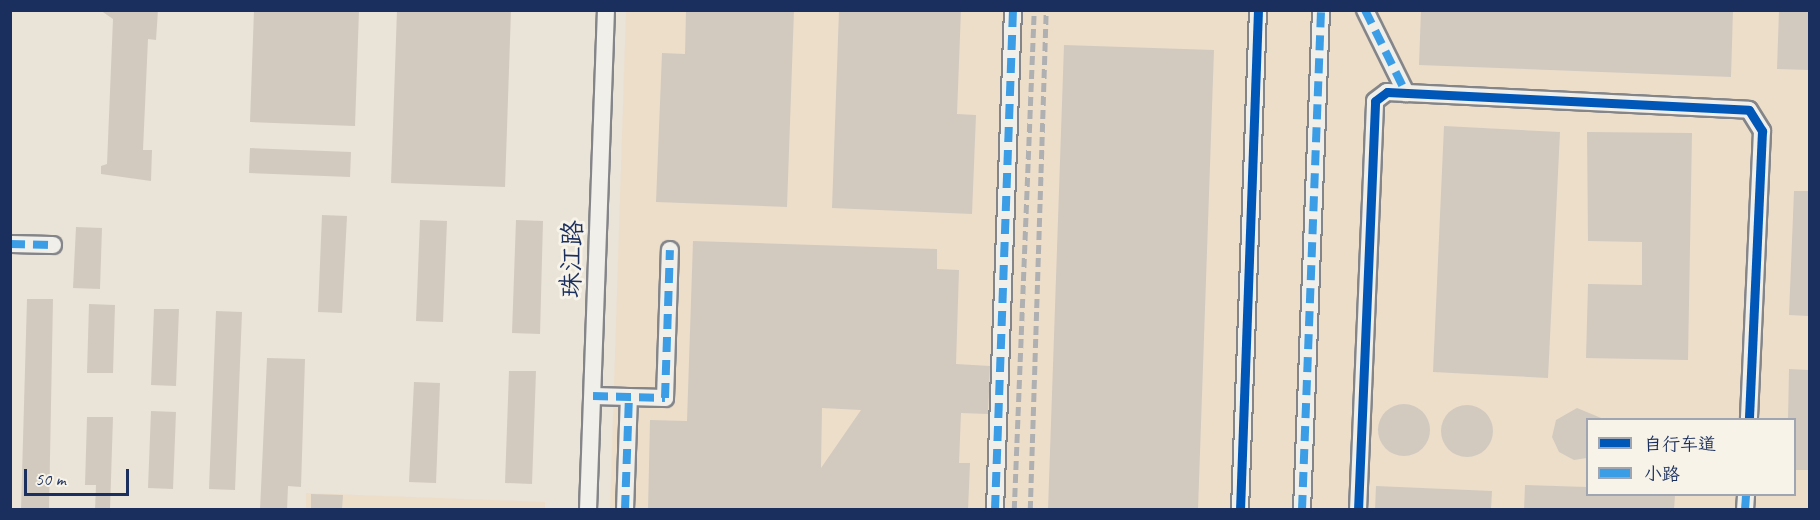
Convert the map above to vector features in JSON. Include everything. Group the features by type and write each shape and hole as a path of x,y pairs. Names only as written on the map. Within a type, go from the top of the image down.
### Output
{"street":[{"name":"珠江路","path":"588,510 606,10"},
{"path":"995,510 1013,10"},
{"path":"1240,510 1258,10"},
{"path":"1302,510 1321,10"},
{"path":"1365,10 1406,93"},
{"path":"1358,510 1375,101 1387,92 1749,110 1762,131 1749,418"},
{"path":"10,244 53,245"},
{"path":"593,396 665,398 670,250"},
{"path":"626,510 629,398"}],"shaded area":[{"path":"626,11 1809,11 1809,509 610,510"},
{"path":"306,493 545,502 545,510 306,510"}],"building":[{"path":"100,10 158,10 156,40 148,39 143,150 152,150 151,181 101,174 101,166 107,164 113,19"},
{"path":"254,10 359,10 355,126 250,122"},
{"path":"397,10 511,10 505,187 391,183"},
{"path":"686,10 794,10 787,207 656,202 662,53 685,54"},
{"path":"839,10 961,10 957,114 976,115 972,214 832,208"},
{"path":"1421,10 1733,10 1731,77 1419,65"},
{"path":"1779,10 1809,10 1809,70 1777,69"},
{"path":"1064,45 1214,50 1198,510 1048,510"},
{"path":"1444,126 1560,132 1548,378 1433,372"},
{"path":"1587,132 1692,133 1688,360 1586,358 1588,284 1642,285 1642,242 1588,241"},
{"path":"250,148 351,152 350,177 249,173"},
{"path":"1794,191 1809,191 1809,316 1789,315"},
{"path":"322,215 347,216 342,313 318,312"},
{"path":"420,220 447,221 443,322 416,321"},
{"path":"516,220 543,221 540,334 512,333"},
{"path":"76,227 102,228 100,289 73,288"},
{"path":"693,241 937,249 937,269 959,270 956,364 990,366 988,414 961,413 959,463 970,463 968,510 648,510 650,420 687,421","holes":["822,408 861,410 821,468"]},
{"path":"27,299 53,299 49,510 21,510"},
{"path":"89,304 115,305 113,373 87,373"},
{"path":"154,309 179,309 176,386 151,385"},
{"path":"216,311 242,312 235,490 209,489"},
{"path":"267,358 305,359 301,487 288,486 287,510 260,510"},
{"path":"1789,369 1809,370 1809,470 1796,470 1796,418 1788,418"},
{"path":"509,371 536,371 532,484 505,483"},
{"path":"414,382 440,383 436,483 409,482"},
{"path":"1404,404 1418,408 1426,416 1430,430 1426,444 1418,452 1404,456 1390,452 1382,444 1378,430 1382,416 1390,408"},
{"path":"1467,405 1481,409 1489,417 1493,431 1489,445 1481,453 1467,457 1453,453 1445,445 1441,431 1445,417 1453,409"},
{"path":"1577,408 1601,418 1586,418 1586,458 1574,460 1559,452 1552,437 1556,420"},
{"path":"151,411 176,412 173,489 148,488"},
{"path":"87,417 113,417 110,510 95,510 96,485 85,485"},
{"path":"1525,485 1586,487 1586,496 1675,496 1674,510 1524,510"},
{"path":"1376,486 1492,491 1491,510 1375,510"},
{"path":"311,494 343,495 342,510 311,510"}],"railway":[{"path":"1014,510 1034,10"},
{"path":"1030,510 1046,10"}],"marked path":[{"path":"995,510 1013,10"},
{"path":"1302,510 1321,10"},
{"path":"1365,10 1406,93"},
{"path":"10,244 53,245"},
{"path":"593,396 665,398 670,250"},
{"path":"625,510 629,397"},
{"path":"1745,510 1746,496"}],"cycle path":[{"path":"1240,510 1258,10"},
{"path":"1358,510 1375,101 1387,92 1749,110 1762,131 1749,418"}]}
